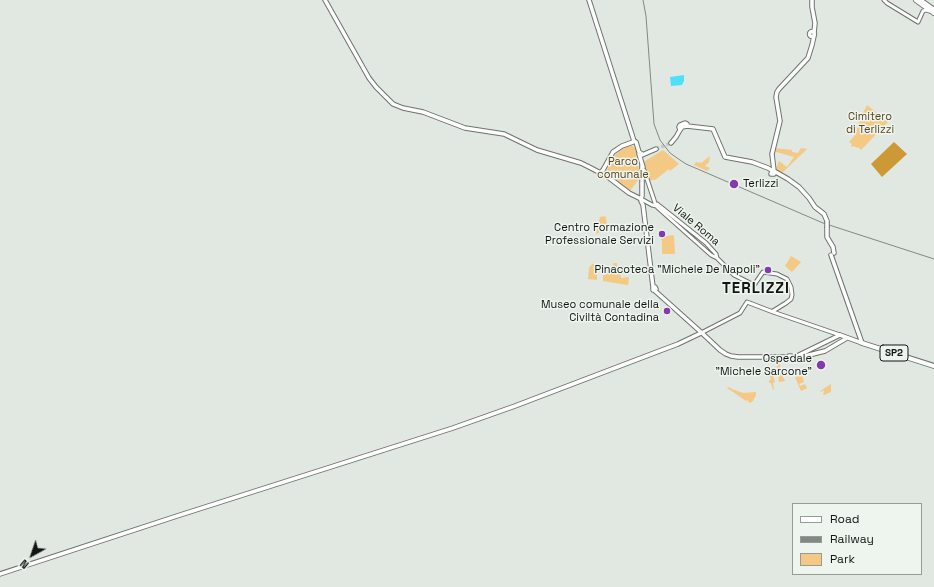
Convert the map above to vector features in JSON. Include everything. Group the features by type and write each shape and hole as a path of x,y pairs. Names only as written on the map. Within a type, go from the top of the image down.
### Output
{"highway":[{"path":"918,0 934,12"}],"main road":[{"path":"325,0 370,78 376,87 393,104 403,108 423,112 470,129 504,134 537,150 565,158 590,168 604,175 629,193 642,200"},
{"path":"589,0 634,143 642,156 642,200 654,288 658,294 718,350 730,357 805,356 829,349 843,337"},
{"path":"773,171 772,154 780,121 776,97 777,92 807,59 812,48 815,22 812,0"},
{"path":"671,143 682,127 687,126 713,129 725,157 745,161 773,171 790,180 802,189 814,206 825,214 827,221 827,237 862,343"},
{"path":"600,173 615,151 622,146 634,143"},
{"path":"604,175 604,171 615,153 625,146 634,143"},
{"path":"642,156 656,150"},
{"path":"0,574 177,516 443,432 678,344 701,333"},
{"path":"792,357 843,337"},
{"name":"SP2","path":"843,337 934,366"}],"street":[{"path":"884,0 918,22 925,10 934,12"},
{"name":"Viale Roma","path":"643,172 654,201 659,208 715,256 734,275 754,285 764,272 777,274 787,279 791,287 792,297 788,302 773,312"},
{"path":"642,200 659,208"},
{"path":"701,333 740,313 747,302 843,337"}],"green space":[{"name":"Cimitero di Terlizzi","path":"867,105 888,122 861,150 858,147 852,147 852,144 849,142 856,134 859,121"},
{"name":"Parco comunale","path":"633,146 636,149 638,155 635,157 637,160 639,159 637,162 640,163 637,165 639,168 641,167 641,176 630,191 605,173 616,154 625,147"},
{"path":"774,148 792,150 792,152 798,153 801,148 807,149 781,174 775,171 779,161 787,167 794,157 773,151"},
{"path":"663,150 679,164 670,171 669,169 655,180 649,181 644,163"},
{"path":"710,156 709,162 705,166 710,168 707,171 694,165 696,162 701,163"},
{"path":"606,216 608,231 602,231 601,226 599,233 596,234 600,217"},
{"path":"673,235 675,254 662,254 661,237"},
{"path":"791,256 801,262 792,272 785,266"},
{"path":"613,263 617,263 617,267 625,266 626,273 621,274 621,278 629,277 628,285 603,281 605,268 613,267"},
{"path":"592,264 594,264 595,267 593,268 597,273 597,280 588,279 589,268"},
{"path":"776,359 780,359 780,371 785,381 779,382"},
{"path":"771,367 775,382 773,383 774,390 771,383 769,383 769,380 771,380 768,368"},
{"path":"802,375 804,382 799,384 800,386 805,384 807,388 801,391 795,377"},
{"path":"831,384 831,392 824,395 823,390 821,392 820,391"},
{"path":"729,387 743,393 756,392 756,395 750,403 727,388"}],"shaded area":[{"path":"894,142 907,154 882,177 871,164"}],"water":[{"path":"684,75 682,85 671,86 670,77"}],"tunnel":[{"path":"656,149 671,143"}],"railway":[{"path":"643,0 646,16 654,124 660,140 670,153 686,164 823,223 934,259"}],"place":[{"name":"Terlizzi","path":"734,184"},
{"name":"Centro Formazione Professionale Servizi","path":"662,234"},
{"name":"Pinacoteca \"Michele De Napoli\"","path":"768,270"},
{"name":"Museo comunale della Civiltà Contadina","path":"667,311"},
{"name":"Ospedale \"Michele Sarcone\"","path":"821,365"}],"district":[{"name":"TERLIZZI","path":"756,289"}]}
